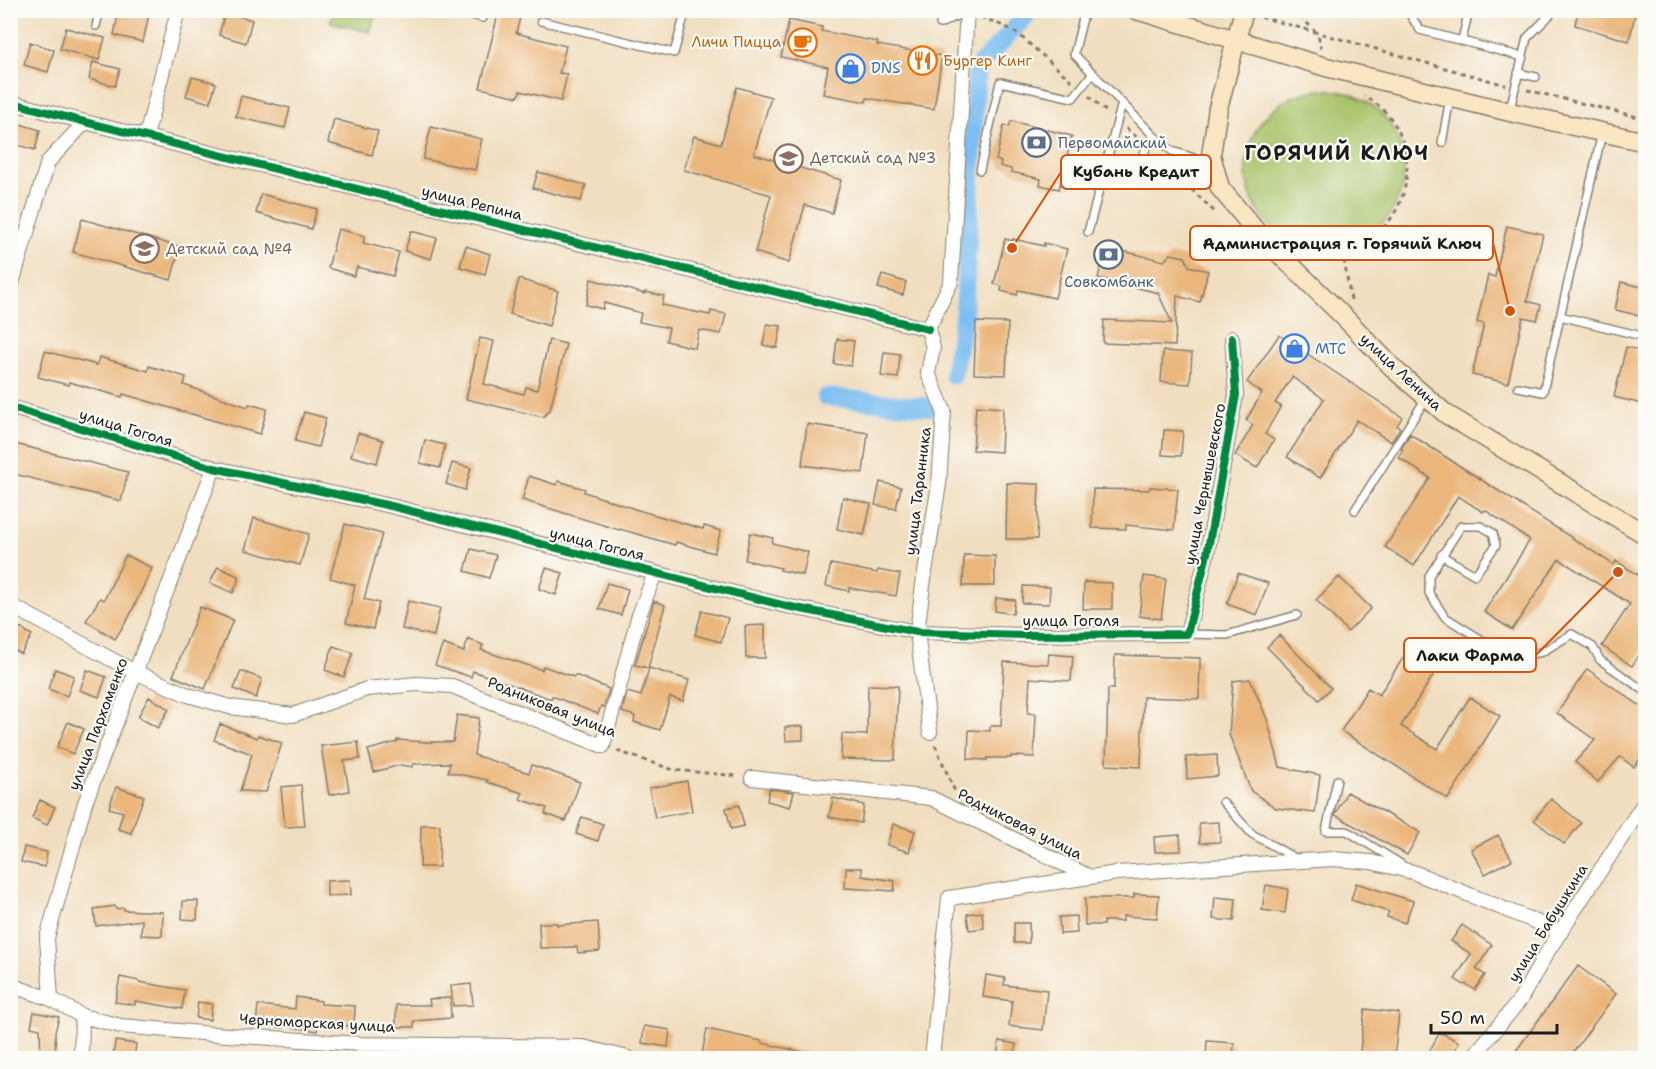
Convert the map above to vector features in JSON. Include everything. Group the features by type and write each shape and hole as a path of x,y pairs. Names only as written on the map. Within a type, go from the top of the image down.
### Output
{"street":[{"path":"146,137 178,10"},
{"path":"1136,10 1326,67 1510,112 1646,142"},
{"path":"928,329 951,282 967,11"},
{"path":"1213,164 1211,155 1218,108 1244,11"},
{"name":"улица Репина","path":"10,102 928,329"},
{"path":"10,290 48,162 85,122"},
{"name":"улица Ленина","path":"1213,164 1220,188 1256,231 1396,371 1446,414 1646,535"},
{"name":"улица Таранника","path":"928,329 933,348 928,373 944,411 939,484 918,632 930,732"},
{"name":"улица Чернышевского","path":"1187,634 1207,554 1236,394 1232,338"},
{"name":"улица Гоголя","path":"10,407 214,468 391,506 786,606 918,632 1024,635 1187,634"},
{"name":"улица Пархоменко","path":"51,999 46,938 85,803 214,468"},
{"path":"603,746 639,618 655,573"},
{"name":"Родниковая улица","path":"10,605 135,672 188,695 230,708 293,715 367,689 416,684 452,686 603,746"},
{"name":"Родниковая улица","path":"753,778 932,798 1090,877"},
{"name":"улица Бабушкина","path":"1472,1059 1520,1000 1646,800"},
{"name":"Родниковая улица","path":"932,1059 949,898 1117,873 1343,860 1371,862 1413,872 1561,932"},
{"name":"Черноморская улица","path":"10,986 51,999 82,1016 121,1026 360,1044 583,1047 628,1059"},
{"path":"81,1059 82,1016"}],"lane":[{"path":"96,26 100,10"},
{"path":"452,10 483,18"},
{"path":"541,21 674,53 686,10"},
{"path":"1085,10 1074,54 1154,136 1172,151 1213,164"},
{"path":"1407,10 1420,30 1462,39 1523,57"},
{"path":"1462,39 1469,10"},
{"path":"1510,112 1527,38 1556,10"},
{"path":"940,24 967,11"},
{"path":"980,170 1000,82 1073,98 1093,73"},
{"path":"1518,73 1536,77"},
{"path":"1442,143 1450,97"},
{"path":"1088,232 1122,103"},
{"path":"1518,387 1543,392 1602,133"},
{"path":"1143,154 1154,136"},
{"path":"1560,316 1646,337"},
{"path":"1355,510 1427,397"},
{"path":"1441,555 1475,575 1496,545 1493,533 1481,526 1461,526 1441,555 1428,576 1430,593 1445,617 1511,658 1542,652 1572,634 1593,646 1600,660 1646,692"},
{"path":"1187,634 1227,635 1297,615"},
{"path":"1337,780 1326,831 1347,831 1413,872"},
{"path":"1223,802 1252,834 1299,861"}],"path":[{"path":"1294,10 1318,34 1326,67"},
{"path":"967,11 1018,34"},
{"path":"1244,11 1318,34 1515,87 1646,119"},
{"path":"1353,310 1341,249 1369,239 1388,223 1402,198 1408,166 1401,136 1386,112 1356,92"},
{"path":"930,732 964,815"}],"green space":[{"path":"333,11 376,11 370,32 330,22"},
{"path":"1325,90 1355,96 1381,113 1398,139 1404,169 1398,199 1381,225 1355,242 1325,248 1295,242 1269,225 1252,199 1246,169 1252,139 1269,113 1295,96"}],"building":[{"path":"119,10 150,10 143,42 114,35"},
{"path":"499,10 522,10 516,33 566,46 559,73 567,74 561,101 520,91 518,97 480,88"},
{"path":"1578,10 1636,10 1629,41 1575,25"},
{"path":"225,12 252,20 246,43 219,35"},
{"path":"789,20 822,27 821,31 878,42 877,45 942,56 934,109 867,98 866,102 823,94 828,67 781,57"},
{"path":"66,28 105,38 99,60 60,49"},
{"path":"30,42 54,50 48,72 24,65"},
{"path":"93,62 120,69 115,86 89,79"},
{"path":"192,77 216,83 210,103 186,96"},
{"path":"737,87 771,97 754,154 841,180 832,213 805,205 789,263 755,252 771,195 684,170 694,136 721,144"},
{"path":"241,96 290,108 285,128 236,117"},
{"path":"334,119 378,131 372,155 328,143"},
{"path":"10,121 40,130 35,150 10,143"},
{"path":"1011,121 1072,136 1059,189 1040,185 1041,179 1011,172 1011,169 1000,166 1001,162 996,160 1004,125 1009,127"},
{"path":"431,127 482,139 475,170 423,159"},
{"path":"538,172 586,185 581,201 533,188"},
{"path":"261,194 317,209 311,229 256,213"},
{"path":"82,219 180,247 171,280 73,252"},
{"path":"1507,226 1543,234 1527,301 1541,305 1537,320 1523,317 1508,383 1472,375 1484,324 1477,322 1488,275 1495,277"},
{"path":"338,229 365,236 363,243 399,252 393,276 357,267 354,276 328,268"},
{"path":"411,231 437,238 431,259 405,251"},
{"path":"1005,239 1044,246 1044,243 1067,249 1055,298 1018,290 1017,295 1001,291 1002,286 994,284"},
{"path":"466,246 490,254 485,274 460,267"},
{"path":"1106,247 1164,261 1171,254 1185,257 1189,266 1208,271 1200,302 1177,296 1175,346 1103,343 1104,320 1172,323 1158,293 1098,278"},
{"path":"882,275 906,282 903,295 878,288"},
{"path":"519,279 558,291 549,326 510,314"},
{"path":"591,279 645,294 645,292 664,296 662,305 710,315 711,311 726,314 721,334 699,330 695,348 666,341 669,328 639,322 641,313 604,303 603,309 586,305"},
{"path":"1621,282 1646,288 1646,317 1615,310"},
{"path":"976,322 1008,323 1006,375 974,374"},
{"path":"767,324 781,326 777,348 763,345"},
{"path":"1279,335 1402,417 1397,426 1400,428 1391,442 1357,420 1320,478 1287,457 1324,399 1292,377 1275,403 1281,406 1265,434 1274,440 1257,468 1235,455 1253,425 1246,420 1262,393 1247,382"},
{"path":"480,338 494,341 484,384 524,394 526,387 537,390 549,340 566,344 550,410 543,417 466,399"},
{"path":"837,339 854,341 851,366 834,364"},
{"path":"1626,347 1641,351 1639,360 1646,362 1646,405 1614,397"},
{"path":"45,351 97,365 99,357 148,371 149,366 186,377 184,385 248,407 249,404 267,409 260,434 123,394 122,397 69,382 68,385 38,377"},
{"path":"1163,351 1192,353 1190,384 1161,382"},
{"path":"884,352 900,354 898,378 881,376"},
{"path":"976,406 1003,408 1001,452 973,450"},
{"path":"304,412 326,418 318,447 295,441"},
{"path":"807,424 868,433 863,473 802,465"},
{"path":"1164,430 1183,431 1181,456 1162,455"},
{"path":"358,433 383,440 377,463 351,456"},
{"path":"1410,434 1614,565 1616,561 1646,580 1646,645 1632,666 1602,646 1630,604 1559,559 1512,630 1484,612 1530,540 1485,510 1483,512 1458,496 1414,566 1385,547 1430,478 1398,457"},
{"path":"425,440 445,445 440,468 420,463"},
{"path":"15,444 128,472 121,501 10,473 10,459"},
{"path":"452,463 471,468 465,490 446,484"},
{"path":"529,476 557,485 558,481 638,510 703,529 704,526 721,531 714,553 619,530 522,500"},
{"path":"880,482 901,487 896,509 875,505"},
{"path":"1007,483 1039,484 1037,539 1006,539"},
{"path":"1150,487 1178,489 1174,530 1126,525 1126,529 1092,528 1093,489 1149,490"},
{"path":"843,497 871,504 864,535 837,529"},
{"path":"254,518 309,534 300,565 245,550"},
{"path":"345,524 382,534 364,599 379,603 373,629 346,623 355,585 330,578"},
{"path":"750,533 773,538 772,543 808,552 803,575 745,560"},
{"path":"471,549 496,555 489,578 465,571"},
{"path":"126,555 152,568 129,617 115,639 86,621 100,598 104,600"},
{"path":"964,555 995,556 995,586 963,586"},
{"path":"831,564 877,573 878,570 900,574 896,596 826,586"},
{"path":"218,567 238,576 233,593 210,583"},
{"path":"546,568 563,573 556,595 539,589"},
{"path":"1238,573 1268,583 1257,615 1227,604"},
{"path":"1144,576 1166,579 1161,619 1139,616"},
{"path":"1339,577 1371,608 1348,632 1316,600"},
{"path":"1084,582 1112,583 1112,609 1083,609"},
{"path":"607,583 628,589 621,615 599,609"},
{"path":"1023,586 1050,587 1049,604 1022,603"},
{"path":"996,598 1015,600 1013,614 995,611"},
{"path":"408,601 440,608 434,636 402,629"},
{"path":"654,601 665,605 648,668 635,665"},
{"path":"200,607 233,620 205,689 173,676"},
{"path":"702,611 728,618 721,642 695,635"},
{"path":"765,625 765,658 746,658 745,626"},
{"path":"17,626 32,635 21,654 10,647 10,637"},
{"path":"1279,635 1331,688 1319,700 1267,647"},
{"path":"468,639 483,645 481,650 542,670 543,666 574,677 575,675 609,689 604,707 601,706 598,714 552,696 551,699 473,671 471,677 435,665 443,644 464,652"},
{"path":"333,646 353,653 344,677 325,670"},
{"path":"1049,654 1073,656 1071,681 1030,678 1028,713 1036,714 1034,757 968,759 969,730 990,731 990,726 1001,726 1004,662 1048,664"},
{"path":"1115,655 1200,658 1199,699 1143,697 1141,767 1106,765 1108,689 1114,689"},
{"path":"1405,655 1434,674 1401,726 1437,749 1470,697 1500,716 1448,799 1341,731 1368,688 1379,695"},
{"path":"649,668 689,680 683,701 670,697 660,730 634,722 635,716 622,712 627,692 641,696"},
{"path":"55,669 74,676 67,696 48,689"},
{"path":"1587,669 1646,710 1646,751 1634,767 1620,757 1598,782 1575,762 1595,740 1557,713"},
{"path":"87,670 106,677 99,697 80,690"},
{"path":"241,671 262,679 256,698 234,689"},
{"path":"1250,679 1267,719 1280,767 1320,775 1315,813 1276,808 1251,791 1229,734 1233,681"},
{"path":"868,685 898,686 895,760 841,759 842,734 867,735"},
{"path":"149,697 169,709 158,728 138,717"},
{"path":"457,715 479,718 474,755 529,773 532,765 580,782 566,821 545,814 547,808 520,799 523,793 487,782 488,780 448,772 450,763 413,764 413,767 400,765 374,772 368,750 397,742 397,740 453,742"},
{"path":"68,722 84,729 73,754 57,747"},
{"path":"220,724 257,738 258,735 282,743 266,792 240,791 252,754 214,740"},
{"path":"803,726 803,740 786,741 785,727"},
{"path":"358,742 360,759 344,761 349,791 329,795 321,746"},
{"path":"1217,755 1218,776 1187,779 1186,757"},
{"path":"687,781 692,811 655,818 649,788"},
{"path":"301,785 305,826 285,827 281,787"},
{"path":"116,787 144,796 131,833 118,829 123,812 109,808"},
{"path":"769,789 794,792 790,807 767,801"},
{"path":"1347,792 1420,832 1407,855 1335,815"},
{"path":"833,798 864,805 861,823 829,817"},
{"path":"1551,799 1581,823 1564,844 1534,820"},
{"path":"40,800 55,807 47,825 32,818"},
{"path":"739,805 744,826 731,829 726,808"},
{"path":"582,817 603,824 598,841 576,834"},
{"path":"1219,822 1220,842 1200,843 1199,823"},
{"path":"893,824 915,831 909,852 887,845"},
{"path":"421,825 440,825 439,867 420,867"},
{"path":"1180,835 1181,851 1155,852 1154,837"},
{"path":"1498,835 1512,860 1485,874 1471,849"},
{"path":"24,847 47,852 45,867 21,862"},
{"path":"846,868 862,868 862,876 895,881 894,891 845,888"},
{"path":"350,880 351,895 327,896 327,881"},
{"path":"1356,883 1413,901 1405,923 1387,917 1389,912 1351,900"},
{"path":"1266,885 1288,889 1285,913 1262,910"},
{"path":"1134,894 1159,895 1157,918 1123,916 1123,921 1104,921 1104,925 1085,925 1085,898 1134,898"},
{"path":"1215,897 1236,899 1234,921 1213,919"},
{"path":"183,901 198,901 197,920 182,919"},
{"path":"115,906 116,909 124,908 124,910 163,912 162,936 141,935 142,920 96,926 94,909"},
{"path":"982,912 984,928 969,930 967,914"},
{"path":"1076,916 1077,933 1060,934 1059,917"},
{"path":"598,922 600,951 578,953 577,947 540,948 539,923 557,923 557,925"},
{"path":"1014,923 1029,923 1029,943 1014,943"},
{"path":"1462,925 1492,945 1476,969 1485,975 1475,990 1455,979 1471,954 1451,941"},
{"path":"1578,966 1616,994 1568,1059 1510,1059"},
{"path":"986,975 1005,978 1004,985 1047,990 1043,1030 1009,1026 1012,1001 983,997"},
{"path":"120,977 185,990 182,1009 135,1001 135,1005 115,1002"},
{"path":"471,984 473,1005 453,1006 451,986"},
{"path":"296,997 321,1001 321,1004 355,1006 354,1026 318,1025 317,1031 256,1025 258,1005 295,1009"},
{"path":"450,998 451,1018 414,1021 414,1027 396,1027 396,1005 430,1005 429,999"},
{"path":"198,1002 212,1004 210,1020 196,1018"},
{"path":"1365,1009 1399,1013 1394,1059 1359,1059"},
{"path":"34,1012 59,1017 55,1032 56,1059 41,1059 40,1029 31,1027"},
{"path":"644,1026 670,1030 668,1047 642,1043"},
{"path":"707,1029 807,1053 806,1059 724,1059 702,1054"},
{"path":"1440,1032 1459,1042 1450,1059 1425,1059"},
{"path":"115,1041 136,1044 134,1059 113,1059"},
{"path":"999,1041 1016,1044 1014,1059 997,1059"},
{"path":"1207,1041 1234,1043 1233,1059 1206,1059"}],"waterway":[{"path":"953,375 964,313 977,68 1026,16"},
{"path":"826,397 929,407"}],"cycle path":[{"path":"10,102 928,329"},
{"path":"10,407 214,468 391,506 786,606 917,632 1024,635 1187,634 1207,554 1236,395 1232,338"}],"place":[{"name":"Личи Пицца","path":"802,42"},
{"name":"Бургер Кинг","path":"922,61"},
{"name":"DNS","path":"850,68"},
{"name":"Первомайский","path":"1037,143"},
{"name":"Детский сад №3","path":"789,158"},
{"name":"Кубань Кредит","path":"1012,248"},
{"name":"Детский сад №4","path":"145,249"},
{"name":"Совкомбанк","path":"1109,255"},
{"name":"Администрация г. Горячий Ключ","path":"1510,311"},
{"name":"МТС","path":"1294,349"},
{"name":"Лаки Фарма","path":"1618,572"}],"district":[{"name":"ГОРЯЧИЙ КЛЮЧ","path":"1337,153"}]}
